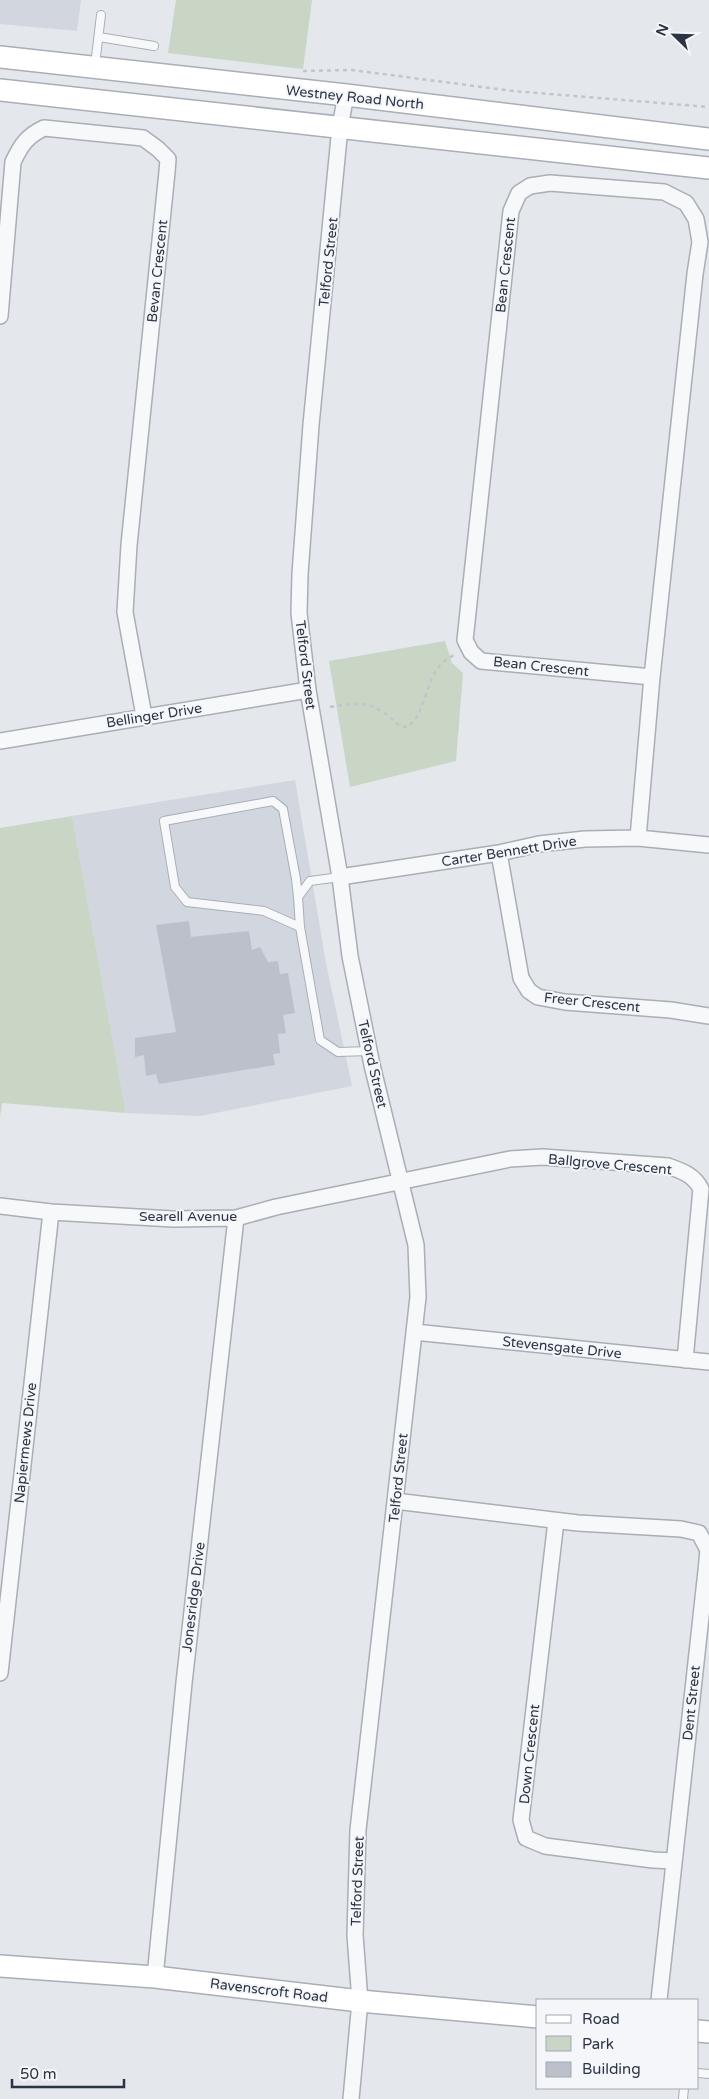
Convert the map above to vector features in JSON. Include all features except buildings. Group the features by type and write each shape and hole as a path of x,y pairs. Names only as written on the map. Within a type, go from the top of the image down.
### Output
{"main road":[{"name":"Westney Road North","path":"0,57 346,95 709,139"},
{"path":"0,90 709,168"},
{"name":"Ravenscroft Road","path":"0,1966 155,1977 360,2001 536,2017"}],"street":[{"name":"Telford Street","path":"346,95 340,127 311,425 299,613 308,690 340,877 350,956 370,1052 416,1245 418,1270 418,1297 358,1830 355,1936 360,2001 351,2099"},
{"name":"Bevan Crescent","path":"0,316 13,162 20,145 31,134 44,128 144,138 168,158 129,545 125,612 144,716"},
{"name":"Bean Crescent","path":"638,838 652,677 700,242 696,219 686,203 664,192 550,183 530,186 519,193 511,211 465,640 471,652 481,661 652,677"},
{"name":"Bellinger Drive","path":"0,741 308,690"},
{"name":"Carter Bennett Drive","path":"340,877 500,853 539,844 586,839 638,838 709,845"},
{"name":"Freer Crescent","path":"500,853 521,978 529,991 538,997 565,1002 671,1010 709,1016"},
{"name":"Ballgrove Crescent","path":"402,1182 510,1158 543,1157 668,1166 685,1172 697,1181 701,1189 685,1360"},
{"name":"Searell Avenue","path":"0,1206 51,1212 173,1219 236,1218 276,1207 402,1182"},
{"name":"Napiermews Drive","path":"0,1673 51,1212"},
{"name":"Jonesridge Drive","path":"155,1977 184,1683 236,1218"},
{"name":"Stevensgate Drive","path":"414,1332 709,1362"},
{"name":"Dent Street","path":"396,1501 556,1520 681,1529 699,1533 708,1550 659,1999"},
{"name":"Down Crescent","path":"556,1520 521,1820 526,1838 546,1846 674,1861"}],"lane":[{"path":"95,67 101,15"},
{"path":"98,37 154,46"},
{"path":"300,927 264,911 187,902 175,887 164,821 273,801 283,809 296,879 300,927 320,1040 338,1052 370,1052"},
{"path":"298,897 310,881 340,877"}],"path":[{"path":"296,71 352,70 513,91 709,107"},
{"path":"330,707 354,703 369,704 386,714 401,727 408,727 415,721 439,667 443,662 468,646"}],"shaded area":[{"path":"0,0 81,0 77,31 0,24"},
{"path":"295,780 326,963 352,1086 200,1116 126,1113 72,816"}],"green space":[{"path":"176,0 312,0 303,69 168,53"},
{"path":"445,641 452,663 463,673 456,761 350,787 329,661"},
{"path":"72,816 126,1113 2,1103 0,1117 0,828"}]}
